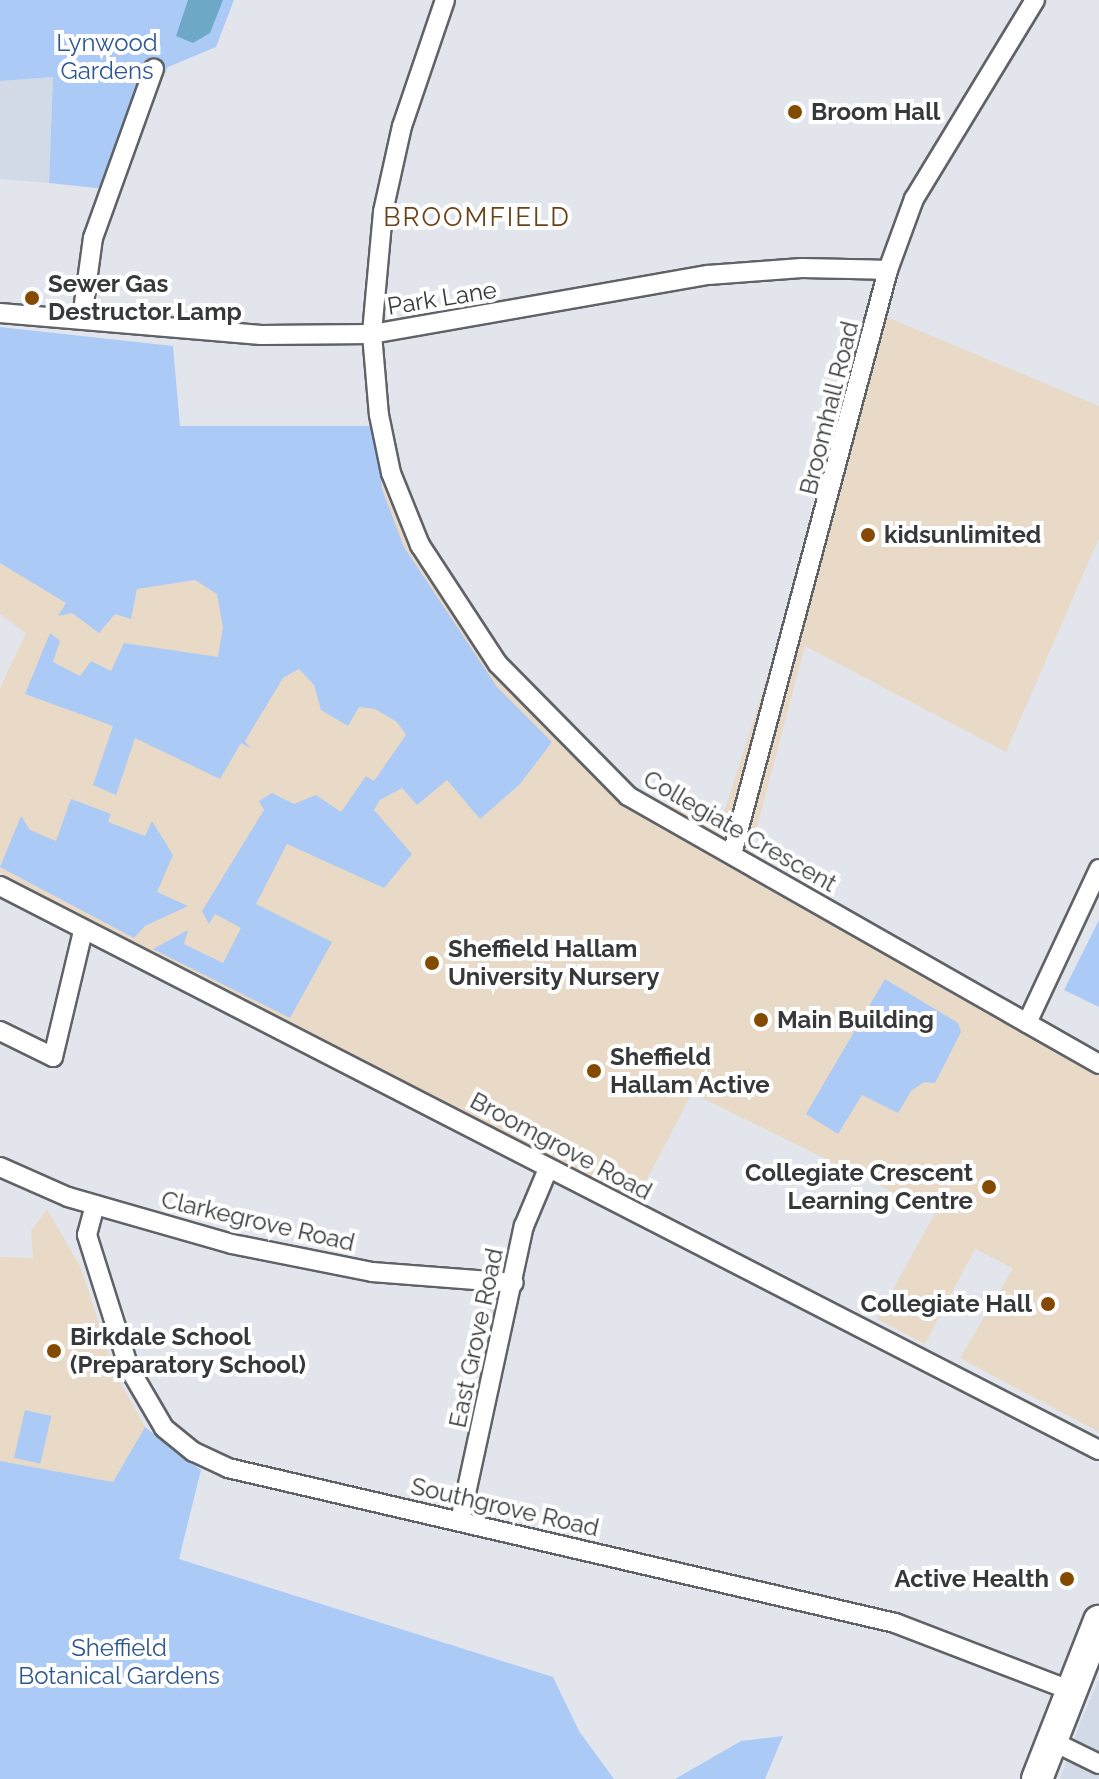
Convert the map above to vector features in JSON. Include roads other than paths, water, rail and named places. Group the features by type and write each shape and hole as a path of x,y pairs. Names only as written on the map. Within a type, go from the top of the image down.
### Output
{"main road":[{"path":"1037,1779 1099,1621"}],"street":[{"name":"Collegiate Crescent","path":"445,0 402,126 383,212 372,334 379,415 391,473 420,545 498,664 628,796 1099,1064"},
{"name":"Broomhall Road","path":"732,854 888,270 914,199 1035,0"},
{"path":"82,318 93,238 154,69"},
{"name":"Park Lane","path":"0,313 261,335 372,334 708,275 888,270"},
{"path":"1027,1023 1099,869"},
{"name":"Broomgrove Road","path":"0,886 83,931 430,1102 548,1169 1099,1450"},
{"path":"0,1031 53,1057 83,931"},
{"name":"Clarkegrove Road","path":"0,1167 95,1205 232,1244 372,1272 514,1283"},
{"name":"East Grove Road","path":"460,1521 524,1226 548,1169"},
{"name":"Southgrove Road","path":"95,1205 87,1235 111,1317 144,1401 164,1428 194,1452 228,1468 895,1623 1072,1691"},
{"path":"1052,1741 1099,1764"}],"place":[{"name":"Broom Hall","path":"795,112"},
{"name":"Sewer Gas Destructor Lamp","path":"32,298"},
{"name":"kidsunlimited","path":"868,535"},
{"name":"Sheffield Hallam University Nursery","path":"432,963"},
{"name":"Main Building","path":"761,1020"},
{"name":"Sheffield Hallam Active","path":"594,1071"},
{"name":"Collegiate Crescent Learning Centre","path":"989,1187"},
{"name":"Collegiate Hall","path":"1048,1304"},
{"name":"Birkdale School (Preparatory School)","path":"54,1351"},
{"name":"Active Health","path":"1067,1579"}],"district":[{"name":"BROOMFIELD","path":"477,218"}],"park label":[{"name":"Lynwood Gardens","path":"107,57"},
{"name":"Sheffield Botanical Gardens","path":"119,1662"}]}
